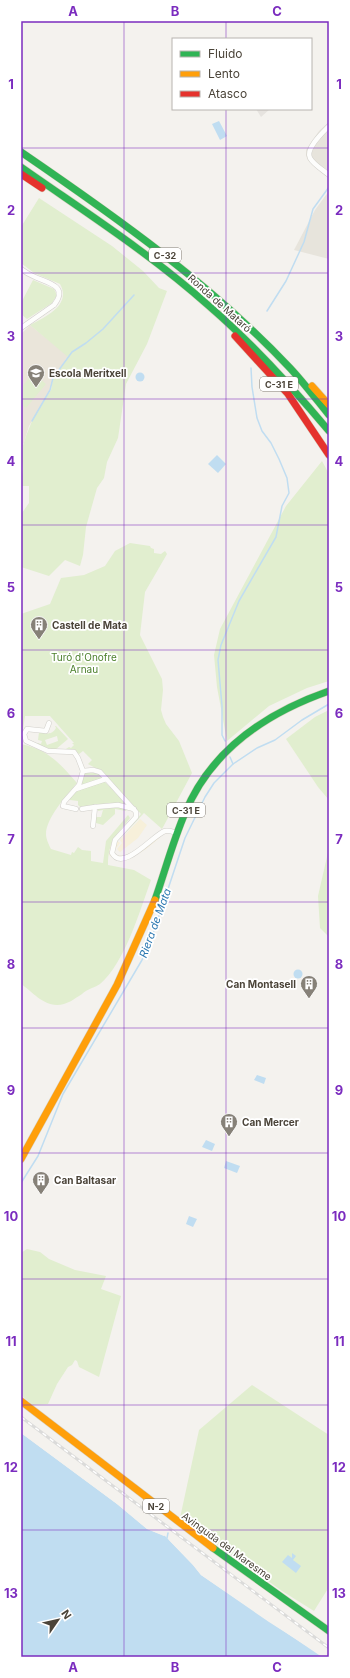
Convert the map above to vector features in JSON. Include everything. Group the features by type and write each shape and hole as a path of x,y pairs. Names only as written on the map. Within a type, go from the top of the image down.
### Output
{"main road":[{"name":"Ronda de Mataró","path":"21,151 175,262 230,310 290,368 329,415"},
{"name":"Ronda de Mataró","path":"21,167 169,272 222,317 276,370 329,431"},
{"path":"21,174 88,218 106,226"},
{"name":"C-31 E","path":"222,317 231,331 288,394 329,455"},
{"name":"C-31 E","path":"290,368 299,372 329,405"},
{"name":"C-31 E","path":"21,1158 114,991 131,957 156,898 177,833 190,800 198,787 214,764 252,728 275,714 311,697 329,692"},
{"name":"Avinguda del Maresme","path":"21,1401 175,1521 329,1631"}],"street":[{"path":"329,126 321,134 309,151 308,155 310,159 329,175"},
{"path":"21,269 54,285 60,293 58,300 54,305 21,328"},
{"path":"49,723 46,731 27,729 24,734 26,741 48,751 67,751 77,754 83,771 82,780 64,802 64,806 76,809"},
{"path":"83,771 89,769 96,770 136,812 136,817 115,840 112,852 116,858 131,855 143,848 163,832 172,831 177,833"},
{"path":"76,789 106,779"},
{"path":"82,809 118,805 134,809"},
{"path":"93,826 95,807"}],"shaded area":[{"path":"257,110 269,110 261,117"},
{"path":"329,122 329,178 308,160 306,150 319,131"},
{"path":"329,191 329,259 294,250 315,210"},
{"name":"Escola Meritxell","path":"30,325 68,356 53,378 50,390 29,426 21,452 21,334"}],"green space":[{"path":"39,198 112,246 143,271 159,288 167,291 147,344 126,384 118,438 107,462 104,478 97,488 86,527 83,555 80,566 65,560 49,576 21,567 21,521 22,513 29,503 29,486 21,485 23,469 21,452 34,416 51,390 53,378 68,357 30,325 49,314 60,304 63,291 60,284 34,273 21,263 21,227"},
{"path":"33,280 54,289 57,295 52,303 27,319 21,314 21,303"},
{"path":"33,373 46,384 26,408 21,404 21,388"},
{"path":"322,461 329,474 329,681 307,688 269,706 227,741 217,687 214,655 220,629 286,506"},
{"name":"Turó d'Onofre Arnau","path":"130,543 150,546 154,549 154,553 161,554 165,551 167,554 145,592 140,635 162,679 163,690 161,710 163,717 166,724 179,741 192,773 162,829 144,813 118,841 141,814 101,771 88,764 92,760 83,751 79,754 75,751 66,749 69,747 71,748 74,745 72,743 74,743 50,716 25,716 21,744 21,614 50,604 61,578 84,575 105,566 115,551"},
{"path":"329,710 329,800 318,787 286,739 315,717"},
{"path":"55,726 68,739 55,750 37,745 38,743 41,744 42,741 38,740 39,732 51,733 56,728","holes":["57,736 58,741 47,745 45,740"]},
{"path":"21,744 39,750 53,758 77,783 49,821 46,834 51,849 71,855 72,852 74,853 78,847 82,850 91,851 91,861 103,863 106,841 128,815 130,818 117,834 112,844 108,857 108,865 134,870 151,880 131,935 117,963 109,975 100,984 61,1005 51,1004 42,1000 21,984"},
{"path":"89,772 98,773 103,779 81,786 84,774"},
{"path":"104,781 128,806 111,803 80,807 78,805 78,801 70,800 70,797 75,792"},
{"path":"113,806 127,809 126,811 115,809 115,814 103,825 96,823 95,817 101,817 103,810 98,811 98,809"},
{"path":"329,848 329,937 320,928 318,896"},
{"path":"27,1249 40,1252 49,1259 75,1270 106,1276 101,1289 121,1296 99,1377 79,1367 77,1361 75,1360 72,1365 68,1367 57,1384 48,1404 33,1405 21,1395 21,1253"},
{"path":"252,1385 329,1435 329,1587 314,1611 282,1591 180,1518 199,1430"}],"sand":[{"path":"140,819 147,825 138,838 120,852 117,849 122,843 120,840"},
{"path":"159,833 161,836 152,845 130,858 118,861 109,855 114,839 120,843 114,853 119,856 124,856 137,850"}],"water":[{"path":"219,121 227,136 220,140 212,124"},
{"path":"140,372 145,377 140,382 135,377"},
{"path":"217,455 226,464 218,473 208,464"},
{"path":"296,970 300,970 302,974 300,978 296,978 294,976 294,972"},
{"path":"257,1075 266,1078 264,1084 254,1080"},
{"path":"206,1140 215,1144 212,1151 202,1147"},
{"path":"226,1161 240,1166 237,1173 224,1168"},
{"path":"189,1216 197,1219 193,1227 186,1224"},
{"path":"21,1433 117,1504 147,1529 165,1536 201,1575 322,1657 21,1657"},
{"path":"292,1553 296,1556 293,1560 301,1566 296,1573 282,1562 288,1555 292,1558"}],"pier":[{"path":"21,1431 118,1502 148,1527 165,1534 164,1536 147,1529 117,1504 21,1433"},
{"path":"169,1538 195,1564 202,1574 324,1657 269,1622 201,1575 169,1540"}],"waterway":[{"path":"267,311 286,281 304,242 313,209 329,187"},
{"path":"32,421 50,390 53,378 72,352 103,329 134,295"},
{"path":"225,741 222,735 222,706 218,660 221,645 239,601 276,537 282,506 289,493 287,478 279,459 271,443 262,431 257,418 252,387 251,368"},
{"name":"Riera de Mata","path":"21,1183 38,1156 63,1094 142,960 154,931 185,838 205,797 214,783 233,764 257,748 275,740 302,720 329,704"},
{"name":"Riera de Mata","path":"230,757 233,764"},
{"path":"167,1538 168,1533"}],"railway":[{"path":"21,1417 329,1648"}],"traffic: fast":[{"path":"21,152 92,201 162,253 228,308 260,337 295,374 329,415"},
{"path":"21,167 141,251 187,287 225,320 257,351 329,431"},
{"path":"155,900 185,813 196,791 210,770 225,753 243,737 263,723 284,710 329,691"},
{"path":"213,1548 329,1631"}],"traffic: slow":[{"path":"312,386 329,405"},
{"path":"21,1159 117,985 155,900"},
{"path":"21,1401 213,1548"}],"traffic: jam":[{"path":"21,174 42,188"},
{"path":"235,336 288,394 329,455"}],"place":[{"name":"Escola Meritxell","path":"36,388"},
{"name":"Castell de Mata","path":"39,640"},
{"name":"Can Montasell","path":"309,999"},
{"name":"Can Mercer","path":"229,1137"},
{"name":"Can Baltasar","path":"41,1195"}]}
